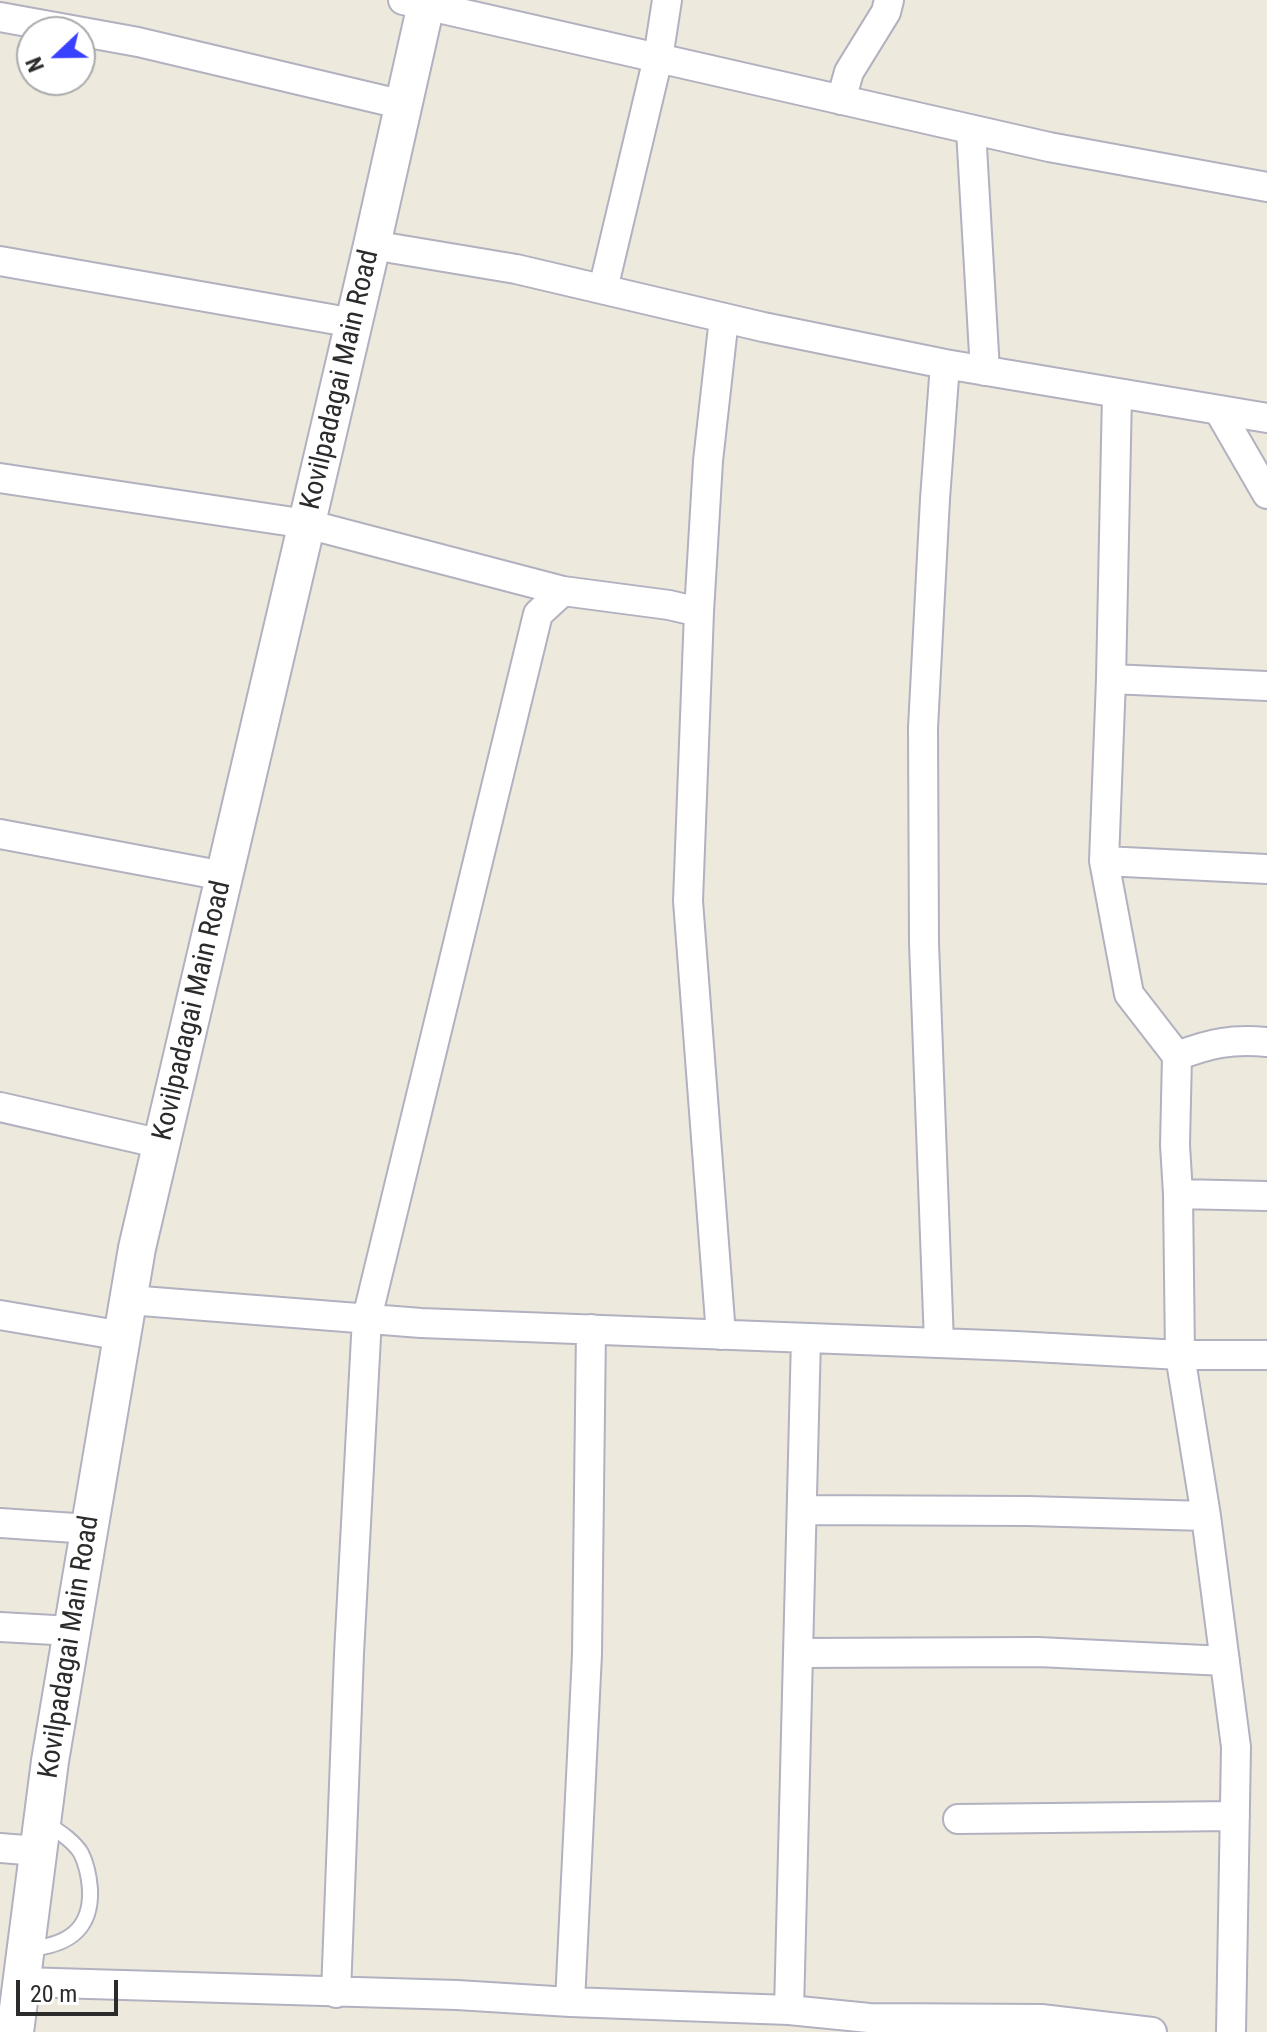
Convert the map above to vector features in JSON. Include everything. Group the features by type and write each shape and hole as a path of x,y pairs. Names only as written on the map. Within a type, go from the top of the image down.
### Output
{"street":[{"path":"603,289 658,58 667,0"},
{"path":"841,100 849,72 886,12 889,0"},
{"path":"419,2 971,130 1267,187"},
{"name":"Kovilpadagai Main Road","path":"15,2032 50,1761 137,1248 404,105 419,2"},
{"path":"0,17 138,42 404,105"},
{"path":"971,130 985,371"},
{"path":"372,245 516,269 724,318 945,364 1267,418"},
{"path":"0,261 354,323"},
{"path":"721,1335 688,901 708,461 724,318"},
{"path":"939,1343 924,943 923,728 945,364"},
{"path":"1117,394 1104,861 1129,994 1177,1056 1175,1145 1180,1355 1206,1516 1236,1747 1231,2032"},
{"path":"1219,411 1267,494"},
{"path":"0,478 307,524 563,591 699,612"},
{"path":"336,1993 349,1654 367,1318 538,614 563,591"},
{"path":"1111,679 1267,686"},
{"path":"0,834 224,876"},
{"path":"1104,861 1267,869"},
{"path":"1177,1056 1206,1045 1238,1040 1267,1042"},
{"path":"0,1107 162,1144"},
{"path":"1178,1194 1267,1196"},
{"path":"129,1300 421,1323 1180,1355 1267,1355"},
{"path":"0,1315 123,1336"},
{"path":"570,2002 587,1654 591,1329"},
{"path":"789,2010 806,1338"},
{"path":"802,1510 1206,1516"},
{"path":"0,1523 90,1529"},
{"path":"0,1627 72,1631"},
{"path":"798,1653 1038,1652 1225,1661"},
{"path":"958,1819 1235,1816"},
{"path":"0,1848 40,1836"},
{"path":"24,1966 336,1993 457,1995 789,2010 868,2025 1047,2025 1141,2031"}],"lane":[{"path":"24,1966 46,1947 73,1935 84,1924 90,1898 88,1871 80,1852 68,1839 40,1836"}]}
